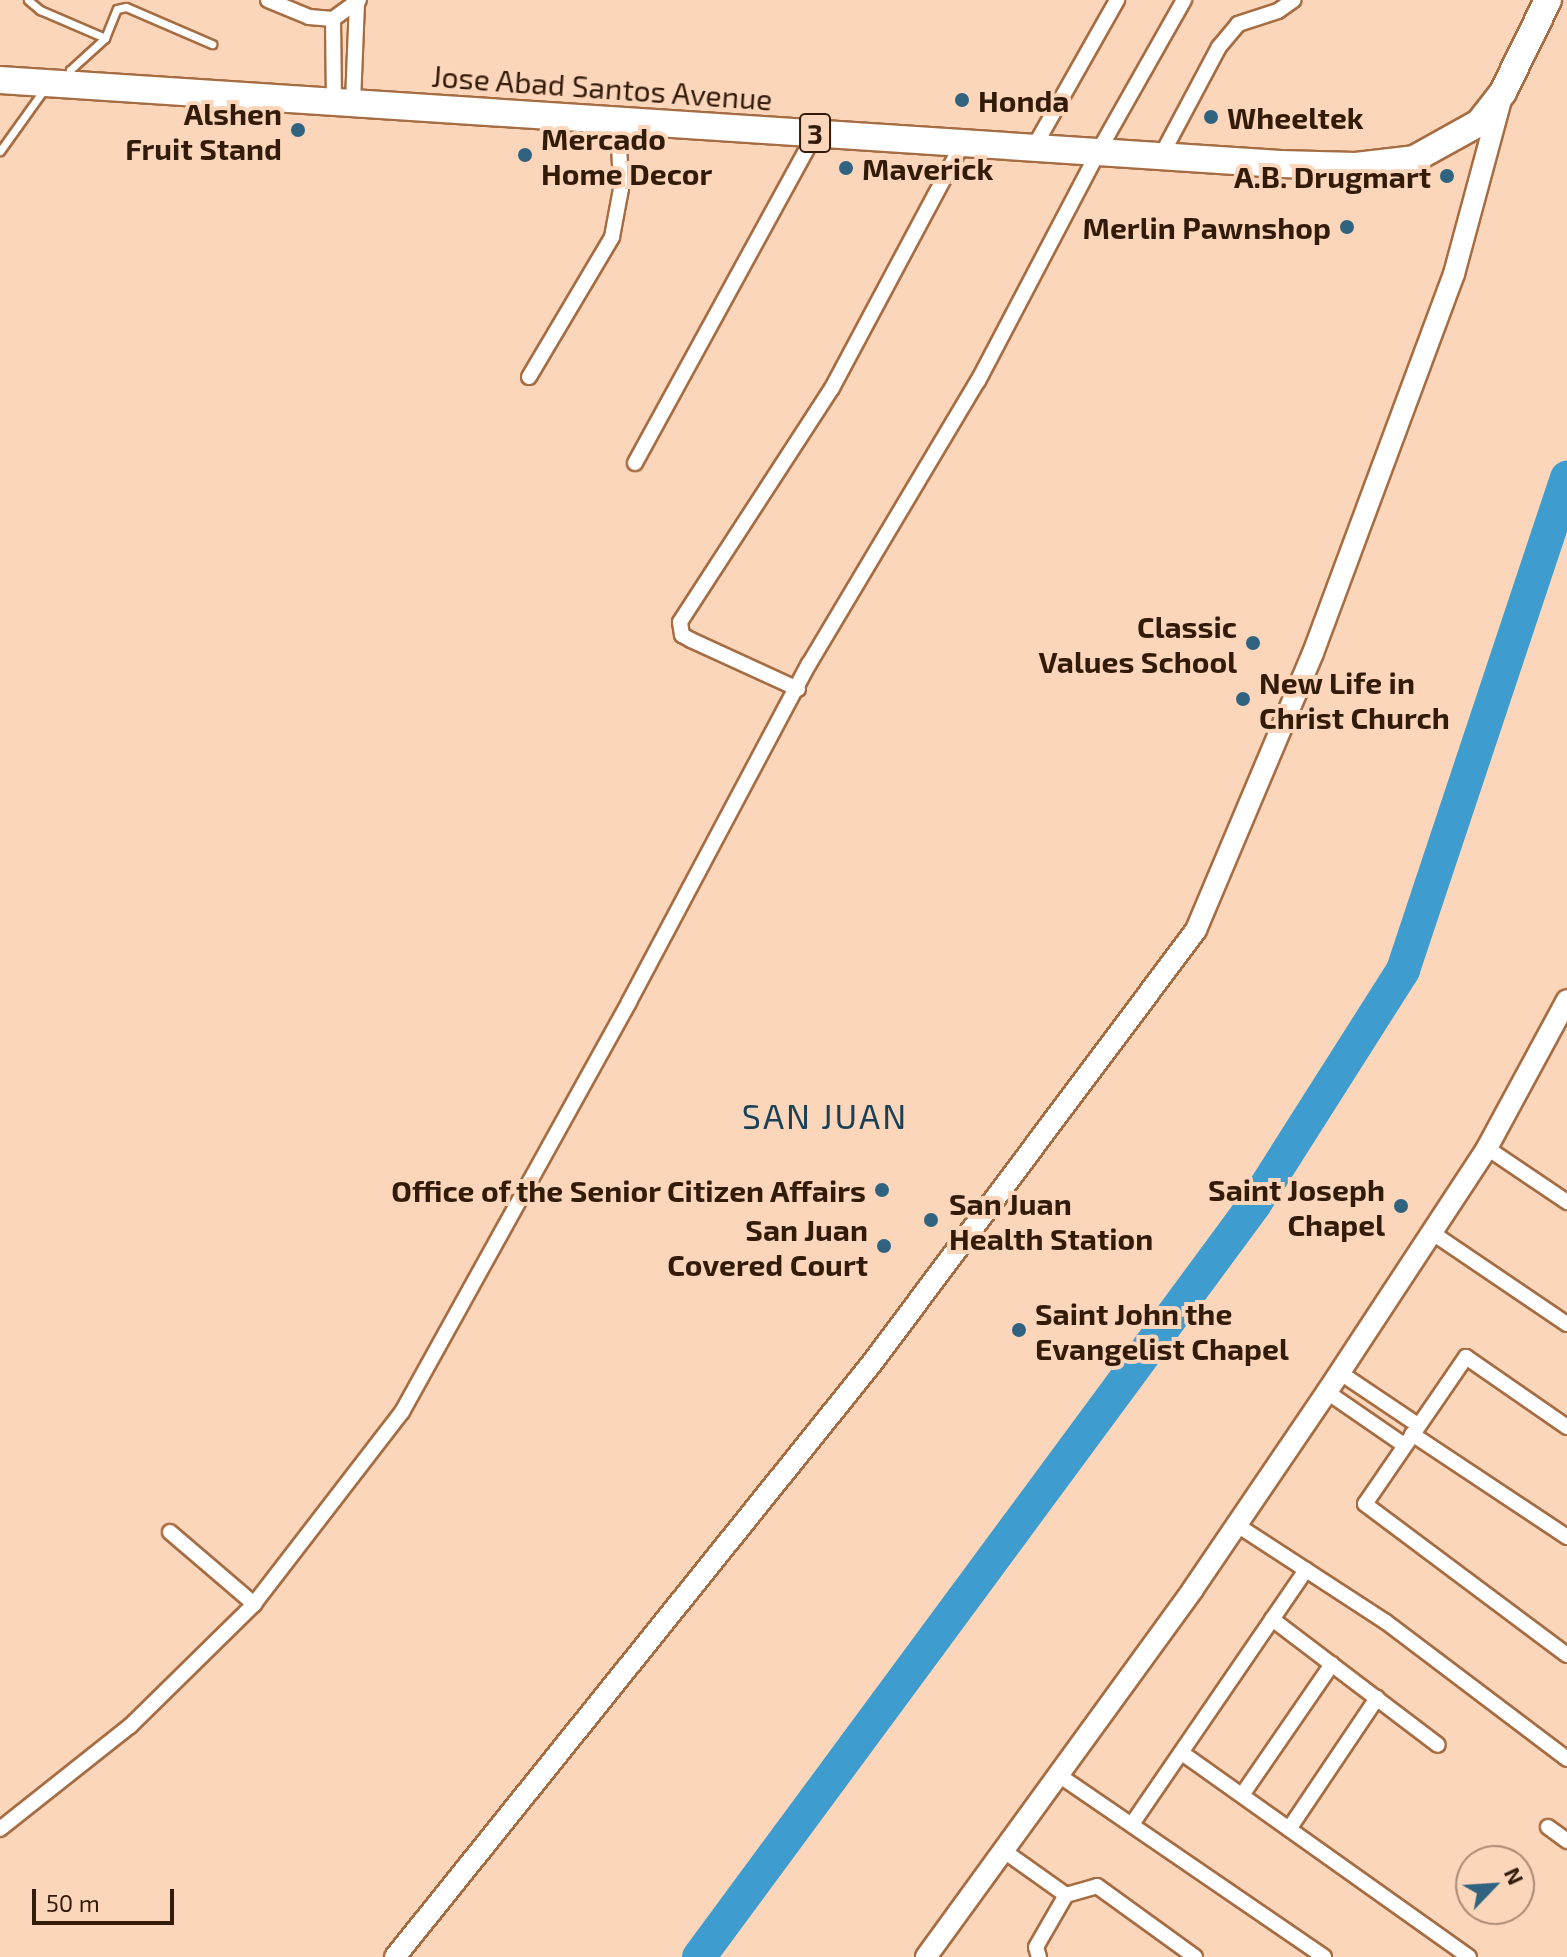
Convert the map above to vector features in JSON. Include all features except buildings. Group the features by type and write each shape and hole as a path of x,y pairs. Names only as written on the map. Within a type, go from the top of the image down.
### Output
{"highway":[{"name":"Jose Abad Santos Avenue","path":"0,80 1323,166 1414,159 1479,123 1503,92 1548,0"}],"main road":[{"path":"395,1957 872,1363 1196,930 1313,653 1454,274 1503,92"},
{"path":"926,1957 1060,1776 1327,1392 1487,1148 1567,1000"}],"street":[{"path":"268,0 309,17 333,19 358,2"},
{"path":"1034,147 1117,0"},
{"path":"0,1829 130,1726 254,1604 402,1412 798,689 978,381 1098,152 1184,0"},
{"path":"1161,156 1219,47 1238,24 1278,11 1294,0"},
{"path":"343,101 358,2"},
{"path":"333,19 343,101"},
{"path":"529,377 612,237 621,189 618,120"},
{"path":"635,463 816,133"},
{"path":"798,689 682,635 680,622 832,388 963,143"},
{"path":"1487,1148 1567,1202"},
{"path":"1431,1232 1567,1324"},
{"path":"1567,1427 1466,1357 1365,1504 1567,1655"},
{"path":"1339,1372 1411,1435"},
{"path":"1327,1392 1411,1435 1567,1537"},
{"path":"1237,1525 1386,1622 1567,1759"},
{"path":"170,1532 254,1604"},
{"path":"1132,1824 1306,1570"},
{"path":"1272,1619 1438,1745"},
{"path":"1242,1795 1332,1664"},
{"path":"1289,1829 1377,1698"},
{"path":"1182,1753 1469,1957"},
{"path":"1060,1776 1324,1957"},
{"path":"1548,1827 1567,1841"},
{"path":"1004,1851 1066,1895"},
{"path":"1039,1957 1036,1947 1066,1895 1097,1886 1195,1957"}],"lane":[{"path":"28,0 40,10 105,38"},
{"path":"0,151 70,70 105,38 117,9 126,7 212,44"}],"waterway":[{"path":"699,1957 1254,1205 1403,970 1567,478"}],"place":[{"name":"Honda","path":"962,100"},
{"name":"Wheeltek","path":"1211,117"},
{"name":"Alshen Fruit Stand","path":"298,130"},
{"name":"Mercado Home Decor","path":"525,155"},
{"name":"Maverick","path":"846,168"},
{"name":"A.B. Drugmart","path":"1447,176"},
{"name":"Merlin Pawnshop","path":"1347,227"},
{"name":"Classic Values School","path":"1253,643"},
{"name":"New Life in Christ Church","path":"1243,699"},
{"name":"Office of the Senior Citizen Affairs","path":"882,1190"},
{"name":"Saint Joseph Chapel","path":"1401,1206"},
{"name":"San Juan Health Station","path":"931,1220"},
{"name":"San Juan Covered Court","path":"884,1246"},
{"name":"Saint John the Evangelist Chapel","path":"1019,1330"}],"district":[{"name":"SAN JUAN","path":"825,1116"}]}
